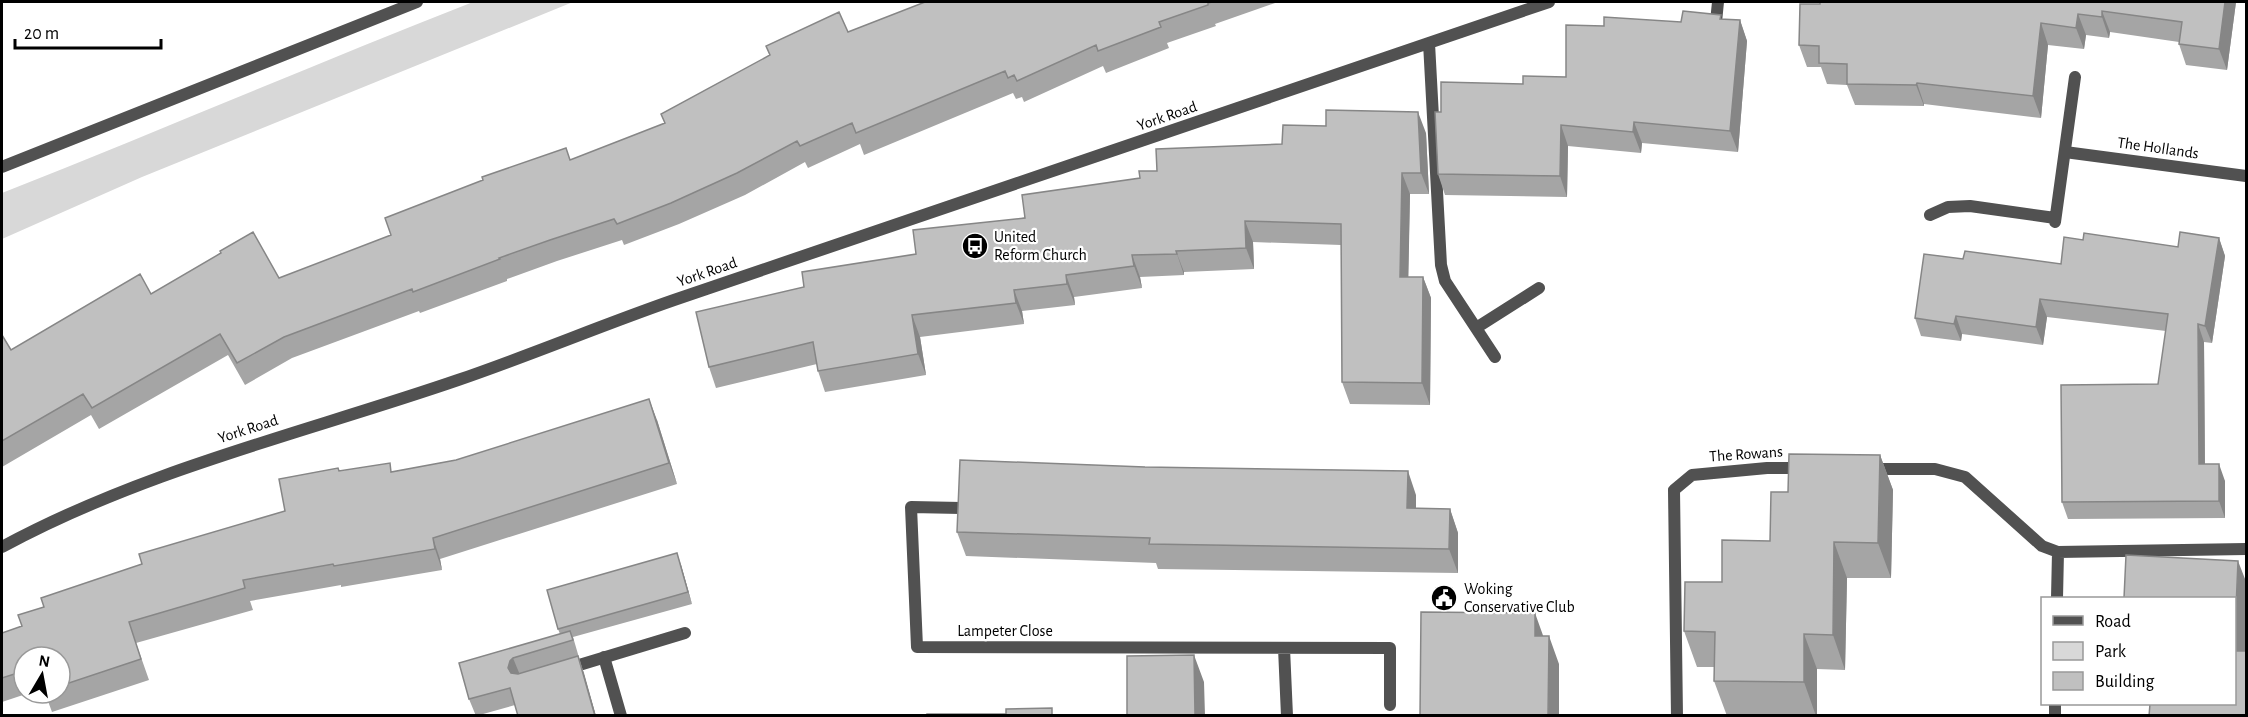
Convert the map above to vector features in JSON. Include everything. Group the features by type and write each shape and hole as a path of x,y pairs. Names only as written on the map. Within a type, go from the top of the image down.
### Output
{"street":[{"path":"2,167 417,2"},
{"name":"York Road","path":"2,547 73,510 150,479 457,381 671,301 1549,2"},
{"path":"1716,22 1718,2"},
{"path":"1430,43 1441,265 1445,281 1495,357"},
{"path":"1930,214 1948,207 1970,206 2055,220 2074,78"},
{"name":"The Hollands","path":"2065,152 2247,176"},
{"path":"1476,328 1539,288"},
{"name":"The Rowans","path":"1677,716 1674,490 1692,475 1767,468 1815,468"},
{"path":"1851,468 1935,469 1965,477 2042,546 2058,552 2247,549"},
{"name":"Lampeter Close","path":"961,508 911,507 917,647 1390,648 1390,705"},
{"path":"2057,597 2058,552"},
{"path":"553,673 685,633"},
{"path":"1284,648 1287,716"},
{"path":"604,657 621,716"}],"green space":[{"path":"473,2 573,2 142,177 2,239 2,193"}],"building":[{"path":"925,2 1212,2 1159,22 1161,27 1098,51 1096,45 1017,81 1014,75 1008,78 1005,71 856,133 852,123 800,146 797,141 737,173 671,203 617,224 614,219 550,240 413,292 412,289 284,337 237,363 220,334 92,408 83,394 2,441 2,335 11,350 140,274 151,294 253,232 279,278 391,235 385,218 483,180 482,177 566,148 570,160 665,123 661,114 770,55 766,46 839,12 848,32"},
{"path":"1820,2 2225,2 2219,49 2179,44 2182,22 2102,11 2102,17 2078,14 2076,28 2041,23 2033,96 1917,83 1916,85 1847,84 1847,64 1819,63 1819,46 1799,45 1800,4 1820,4"},
{"path":"1683,11 1721,15 1720,19 1740,20 1730,131 1634,122 1633,132 1561,125 1560,176 1438,174 1435,112 1441,112 1441,82 1523,84 1523,76 1566,77 1566,25 1604,26 1604,17 1681,22"},
{"path":"1326,110 1418,112 1421,173 1402,173 1400,277 1423,277 1422,383 1342,382 1341,224 1245,221 1246,248 1132,255 1134,266 1066,275 1067,284 1014,290 1016,303 912,315 918,354 818,371 813,342 709,367 696,312 804,287 802,272 916,254 913,230 1025,218 1022,195 1140,178 1139,171 1157,171 1156,149 1282,144 1283,125 1326,126"},
{"path":"2180,232 2219,238 2205,326 2198,324 2199,464 2219,464 2219,501 2062,502 2061,385 2158,384 2168,314 2040,299 2036,327 1956,316 1954,324 1915,318 1924,254 1963,259 1965,251 2061,264 2064,237 2083,240 2084,233 2178,247"},
{"path":"649,399 669,463 433,538 435,549 243,580 245,588 129,622 141,659 72,682 72,645 12,645 12,675 2,678 2,633 22,626 18,615 44,607 41,598 142,564 139,554 285,511 279,479 338,468 339,471 390,463 391,472 456,460"},
{"path":"1789,454 1880,455 1878,543 1834,542 1833,635 1804,634 1804,682 1714,681 1715,632 1684,631 1685,582 1722,582 1722,540 1770,541 1771,492 1788,492"},
{"path":"960,460 1145,467 1408,471 1407,508 1450,509 1449,549 1149,544 1150,538 957,532"},
{"path":"677,553 688,592 558,629 547,590"},
{"path":"2126,555 2238,561 2236,608 2236,597 2124,597"},
{"name":"Woking Conservative Club","path":"1421,612 1535,613 1535,636 1549,636 1548,716 1420,716"},
{"path":"570,631 573,640 513,658 508,668 511,673 518,674 578,656 595,716 518,716 510,688 469,699 459,663"},
{"path":"2236,651 2247,651 2247,716 2149,716 2150,705 2236,705"},
{"path":"1194,655 1195,716 1127,716 1127,656"},
{"path":"1052,708 1052,716 927,716 927,714 1006,714 1006,709"}],"place":[{"name":"United Reform Church","path":"975,246"},
{"name":"Woking Conservative Club","path":"1444,598"}]}
